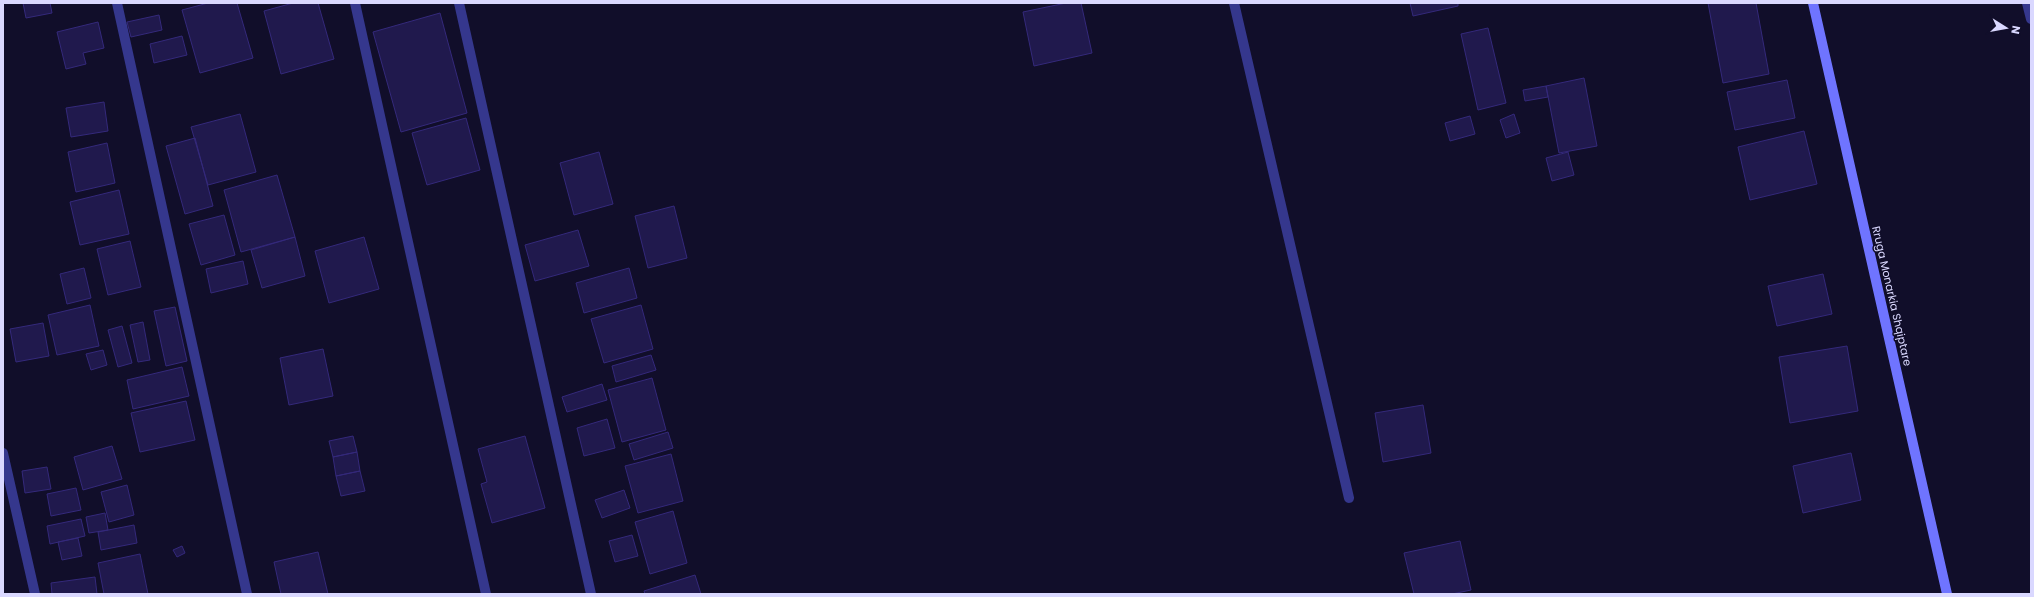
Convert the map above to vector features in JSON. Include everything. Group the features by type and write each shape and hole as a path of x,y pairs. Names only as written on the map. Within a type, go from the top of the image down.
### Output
{"street":[{"path":"117,3 247,594"},
{"path":"355,3 486,594"},
{"path":"459,3 591,594"},
{"path":"1234,3 1349,498"},
{"name":"Rruga Monarkia Shqiptare","path":"1813,3 1947,594"},
{"path":"2027,3 2031,19"},
{"path":"3,453 35,594"}],"building":[{"path":"23,3 50,3 52,13 26,18"},
{"path":"208,3 237,3 253,58 200,73 182,10"},
{"path":"293,3 318,3 334,59 281,74 264,11"},
{"path":"1066,3 1081,3 1092,53 1034,66 1023,12"},
{"path":"1410,3 1458,3 1458,6 1413,16"},
{"path":"1708,3 1756,3 1769,74 1723,83"},
{"path":"440,13 467,113 401,132 373,32"},
{"path":"159,15 162,30 131,37 127,22"},
{"path":"98,22 104,48 83,53 86,64 66,69 57,32"},
{"path":"1488,28 1506,103 1478,110 1461,34"},
{"path":"182,36 187,55 154,63 150,44"},
{"path":"1584,78 1597,146 1559,153 1546,86"},
{"path":"1787,80 1795,118 1735,130 1727,92"},
{"path":"1546,86 1548,97 1525,101 1523,90"},
{"path":"104,102 108,131 71,137 66,108"},
{"path":"240,114 256,172 208,185 191,127"},
{"path":"1514,114 1520,133 1506,138 1500,120"},
{"path":"1470,116 1475,134 1450,141 1445,123"},
{"path":"466,118 480,170 427,185 412,133"},
{"path":"1804,131 1817,184 1750,200 1738,147"},
{"path":"195,138 213,206 185,214 166,146"},
{"path":"107,143 115,183 76,192 68,152"},
{"path":"599,152 613,204 574,215 560,163"},
{"path":"1568,152 1574,175 1552,181 1546,158"},
{"path":"277,175 295,237 241,252 224,190"},
{"path":"119,190 129,234 80,245 70,202"},
{"path":"674,206 687,258 648,268 635,216"},
{"path":"224,215 235,255 201,265 189,224"},
{"path":"578,230 589,266 535,281 525,245"},
{"path":"295,237 305,276 262,288 251,250"},
{"path":"364,237 379,289 329,303 315,251"},
{"path":"130,241 141,287 108,295 97,249"},
{"path":"243,261 248,284 211,293 206,269"},
{"path":"84,268 91,298 67,304 60,274"},
{"path":"629,268 637,298 584,313 576,283"},
{"path":"1823,274 1832,314 1777,326 1768,286"},
{"path":"90,305 99,346 57,355 48,315"},
{"path":"641,305 653,349 604,363 591,319"},
{"path":"175,307 187,361 166,366 154,311"},
{"path":"143,322 150,360 138,362 130,325"},
{"path":"43,323 49,356 16,362 10,329"},
{"path":"122,326 132,363 118,367 108,330"},
{"path":"1847,346 1858,411 1790,423 1779,357"},
{"path":"323,349 333,396 289,405 280,358"},
{"path":"103,350 107,365 91,370 86,354"},
{"path":"651,355 656,370 616,382 612,366"},
{"path":"182,367 189,396 133,409 127,380"},
{"path":"652,378 666,430 622,442 608,390"},
{"path":"602,384 607,400 567,412 562,397"},
{"path":"186,401 195,440 140,452 131,413"},
{"path":"1423,405 1431,453 1383,462 1375,413"},
{"path":"607,419 615,448 584,456 577,428"},
{"path":"668,432 673,448 634,460 629,444"},
{"path":"353,436 357,452 333,457 329,441"},
{"path":"525,436 545,508 492,523 481,484 487,482 478,449"},
{"path":"112,446 122,479 83,490 74,457"},
{"path":"357,452 360,471 336,476 333,457"},
{"path":"1851,453 1861,500 1803,513 1793,466"},
{"path":"671,454 683,501 638,513 625,466"},
{"path":"47,467 51,489 25,493 22,471"},
{"path":"360,471 365,491 341,496 336,476"},
{"path":"127,485 134,515 109,522 101,492"},
{"path":"76,488 81,510 51,516 47,494"},
{"path":"624,490 630,508 602,518 595,500"},
{"path":"673,511 687,563 650,574 635,522"},
{"path":"105,513 108,530 89,533 86,517"},
{"path":"81,519 85,536 50,544 47,526"},
{"path":"134,525 137,543 101,550 98,532"},
{"path":"632,535 638,556 615,562 609,541"},
{"path":"78,538 82,556 62,560 58,542"},
{"path":"1460,541 1471,590 1452,594 1414,594 1404,553"},
{"path":"182,546 185,553 177,557 173,550"},
{"path":"318,552 328,594 281,594 274,562"},
{"path":"140,554 148,594 104,594 98,563"},
{"path":"695,575 701,594 645,594 644,591"},
{"path":"95,577 97,594 52,594 51,583"}]}
